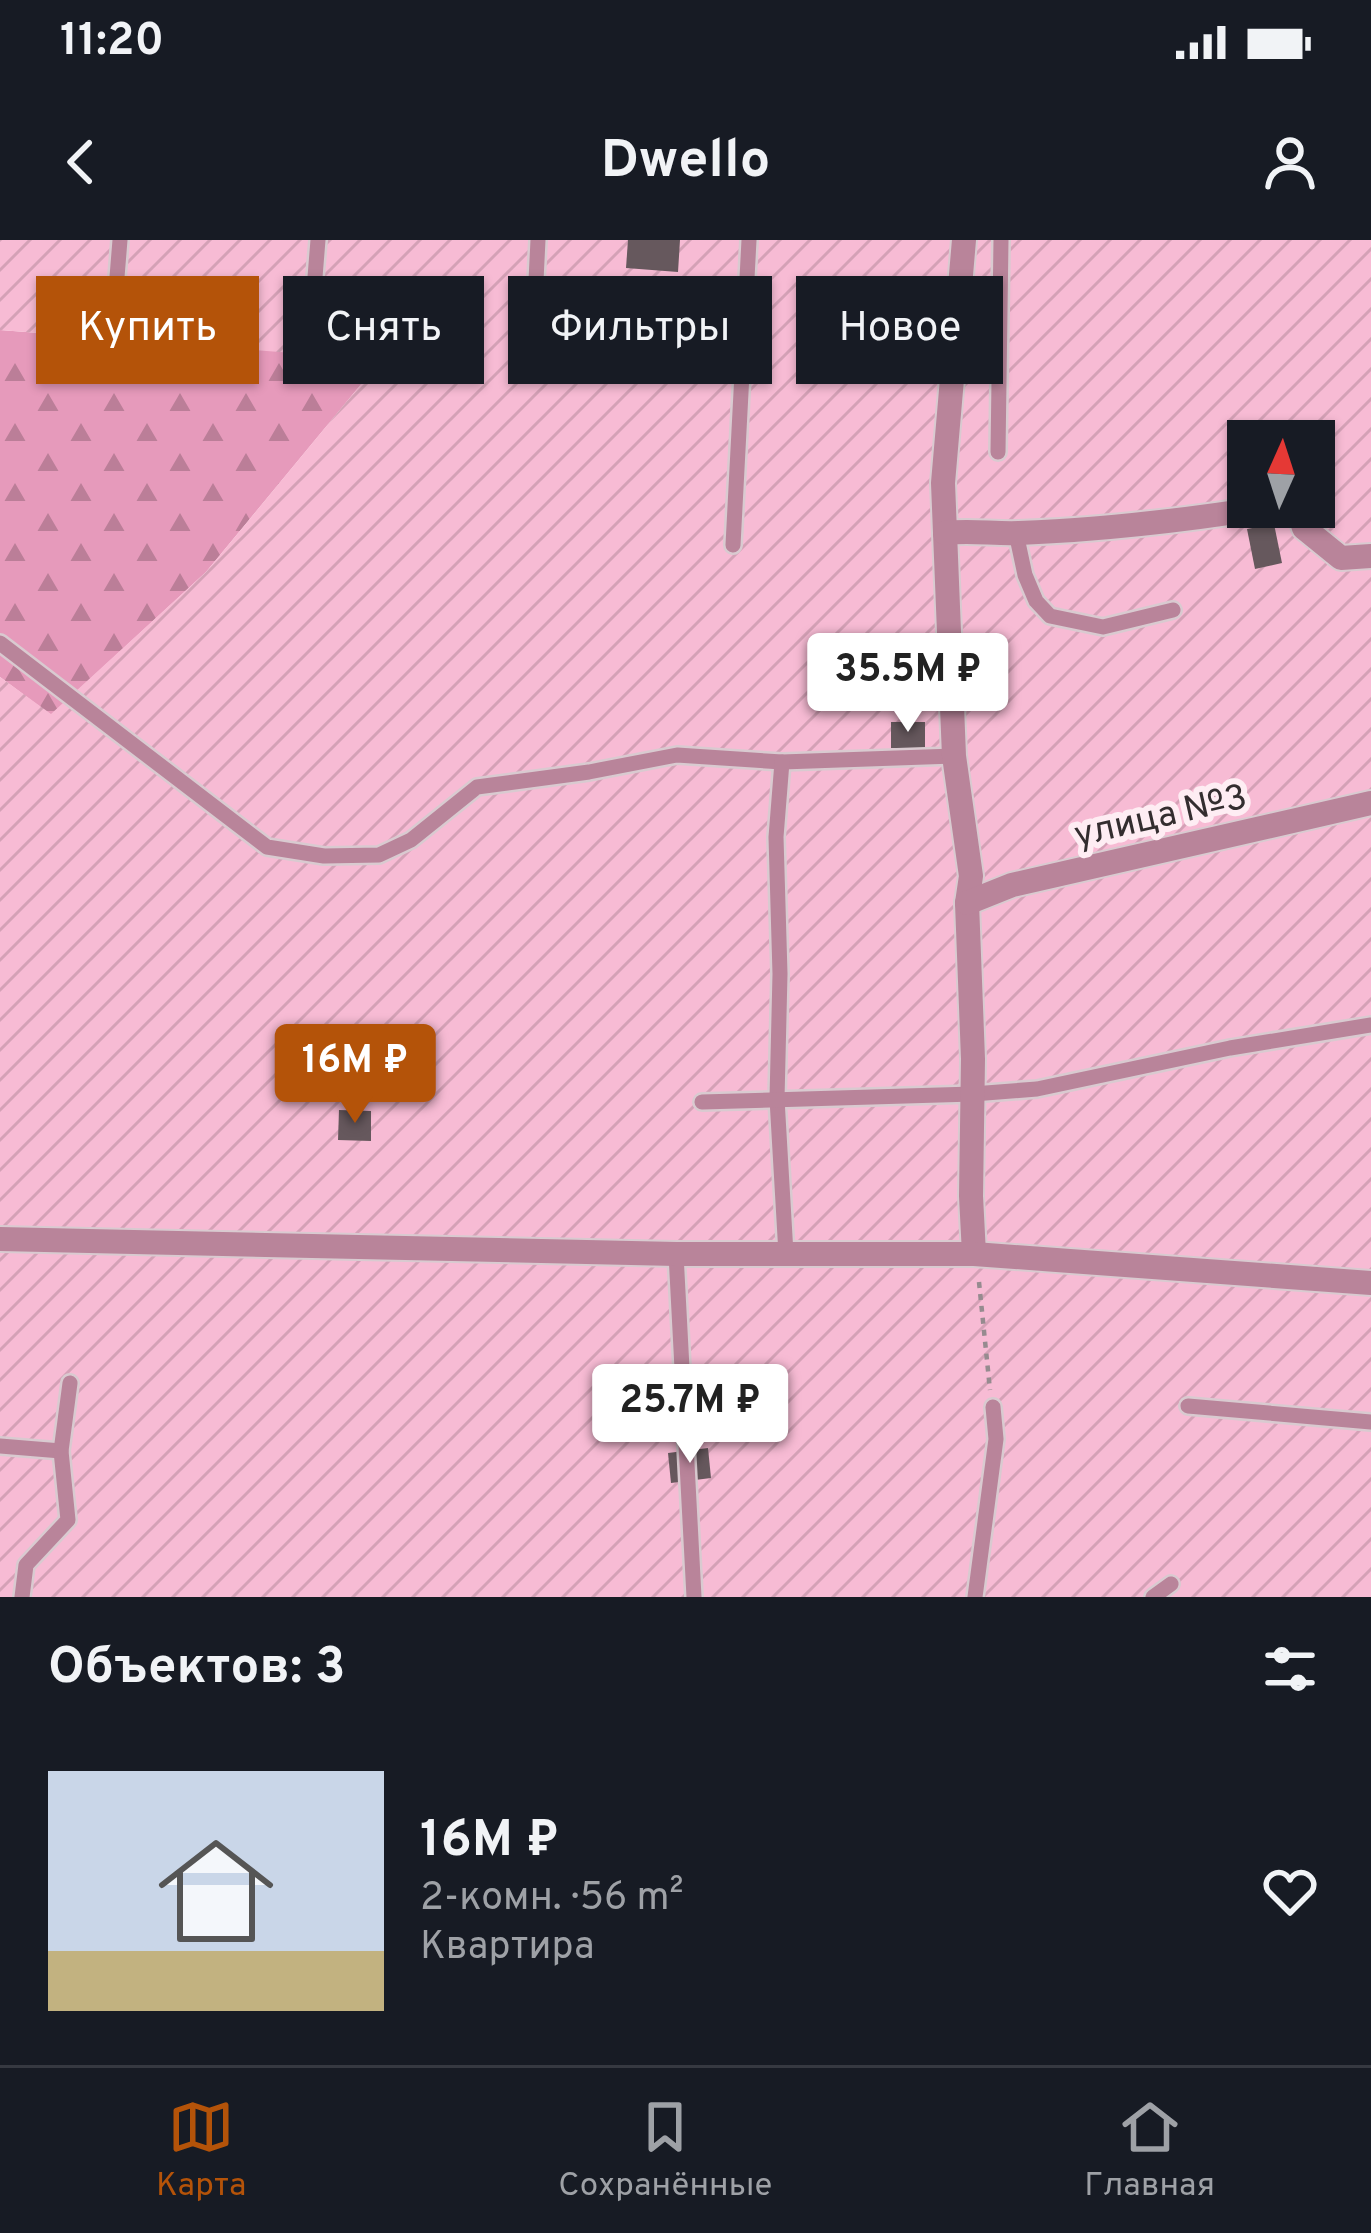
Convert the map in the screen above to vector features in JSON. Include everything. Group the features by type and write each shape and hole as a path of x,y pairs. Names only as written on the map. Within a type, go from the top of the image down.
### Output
{"street":[{"path":"964,240 943,484 954,756 970,876 974,1253"},
{"path":"945,533 1016,533 1227,514"},
{"path":"1304,528 1341,558 1371,556"},
{"name":"улица №3","path":"967,902 1012,885 1371,803"},
{"path":"0,1239 676,1254 974,1253 1371,1282"}],"lane":[{"path":"117,276 120,240"},
{"path":"315,276 318,240"},
{"path":"536,276 538,240"},
{"path":"733,545 749,240"},
{"path":"998,452 1001,240"},
{"path":"1016,533 1025,575 1036,601 1051,616 1103,627 1173,610"},
{"path":"0,643 267,847 324,856 379,855 411,841 477,787 677,755 782,762 954,756"},
{"path":"782,762 776,837 778,1099 786,1254"},
{"path":"703,1102 1037,1089 1229,1048 1371,1025"},
{"path":"676,1254 694,1597"},
{"path":"22,1597 26,1564 68,1520 62,1451 70,1383"},
{"path":"1188,1406 1371,1422"},
{"path":"975,1597 996,1439 993,1407"},
{"path":"0,1446 62,1451"},
{"path":"1153,1597 1171,1584"}],"path":[{"path":"980,1287 993,1407"}],"green space":[{"path":"0,330 36,333 36,384 259,384 259,350 283,351 283,384 361,384 206,572 51,715 0,677"}],"shaded area":[{"path":"0,240 1371,240 1371,1597 0,1597 0,677 51,714 206,572 361,384 484,384 484,276 283,276 283,352 259,350 259,276 36,276 36,333 0,330"}],"building":[{"path":"628,240 680,240 678,272 626,268"},
{"path":"1275,528 1282,563 1255,569 1247,529"},
{"path":"891,722 925,722 925,748 891,748"},
{"path":"339,1110 371,1111 371,1141 338,1140"},
{"path":"708,1448 711,1478 671,1483 668,1453"}]}
